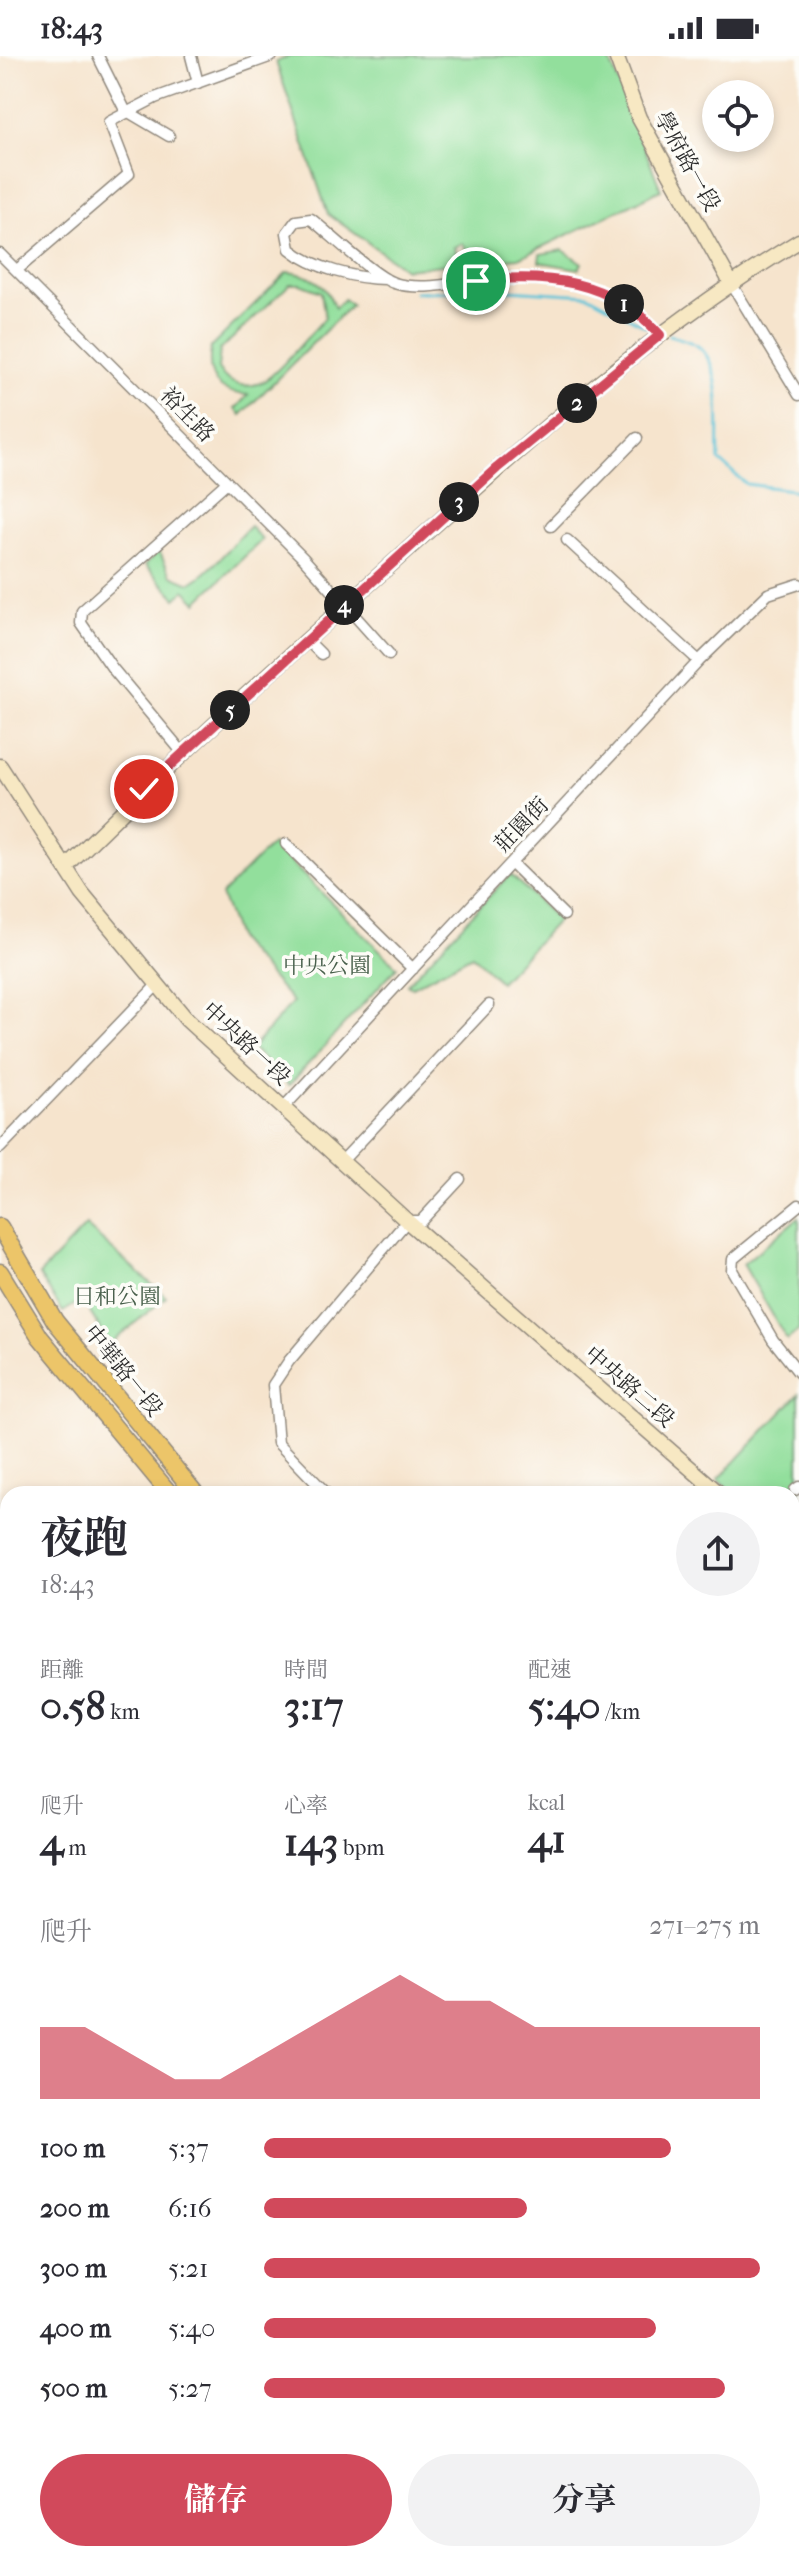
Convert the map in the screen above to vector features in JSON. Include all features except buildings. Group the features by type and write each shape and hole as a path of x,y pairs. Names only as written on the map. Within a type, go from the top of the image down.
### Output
{"main road":[{"name":"中華路一段","path":"0,1227 55,1321 189,1486"},
{"name":"中華路一段","path":"0,1272 40,1337 163,1486"}],"street":[{"path":"98,56 125,110 169,136"},
{"path":"191,56 198,83"},
{"path":"17,270 129,174 108,128 109,122 125,110 272,56"},
{"name":"學府路一段","path":"616,56 639,118 731,283"},
{"path":"386,279 311,219 296,221 287,233 290,249 302,258 369,280 386,279 427,287 506,277 573,281 605,291 633,310 660,335"},
{"path":"66,867 183,753 497,468 660,335 731,283 799,241"},
{"name":"裕生路","path":"0,254 304,559 389,654"},
{"path":"731,283 795,381 799,395"},
{"path":"551,526 637,438"},
{"path":"183,753 87,632 81,623 82,611 226,483"},
{"path":"567,540 699,661"},
{"name":"莊園街","path":"284,1107 699,661 768,594 799,584"},
{"path":"307,640 321,654"},
{"name":"中央路一段","path":"0,766 82,893 187,1020 407,1221 511,1311"},
{"path":"286,844 413,969"},
{"path":"511,863 564,915"},
{"path":"0,1148 157,985"},
{"path":"342,1161 489,1005"},
{"path":"319,1486 278,1443 273,1385 289,1361 407,1221 421,1221 460,1179"},
{"path":"799,1205 733,1259 732,1270 773,1340 799,1373"},
{"name":"中央路二段","path":"511,1311 711,1486"}],"green space":[{"path":"290,56 608,56 661,190 519,258 472,262 463,243 454,247 461,263 405,269 328,214 276,62"},
{"path":"563,250 582,263 579,269 539,262 540,254"},
{"path":"287,272 304,275 317,282 335,308 344,299 351,305 241,415 235,409 248,395 228,391 216,382 210,368 211,347","holes":["290,284 300,284 321,292 325,318 262,382 243,385 226,378 218,369 220,350"]},
{"path":"250,526 262,540 197,602 185,590 176,598 145,565 159,551 171,575 190,583 213,565"},
{"name":"中央公園","path":"272,844 397,967 289,1085 252,1048 293,1002 238,940 221,895"},
{"path":"510,874 558,920 500,982 472,955 412,987 407,984"},
{"path":"799,1217 799,1330 787,1340 743,1264"},
{"name":"日和公園","path":"86,1226 166,1297 110,1344 82,1300 63,1312 39,1275"},
{"path":"799,1394 799,1486 725,1486 718,1480"}],"waterway":[{"path":"415,292 509,290 588,295 647,327"},
{"path":"669,335 699,347 713,370 718,400 719,460 746,484 799,491"}],"route":[{"path":"144,789 497,468 660,335 633,310 605,291 573,281 506,277 476,281"}]}
